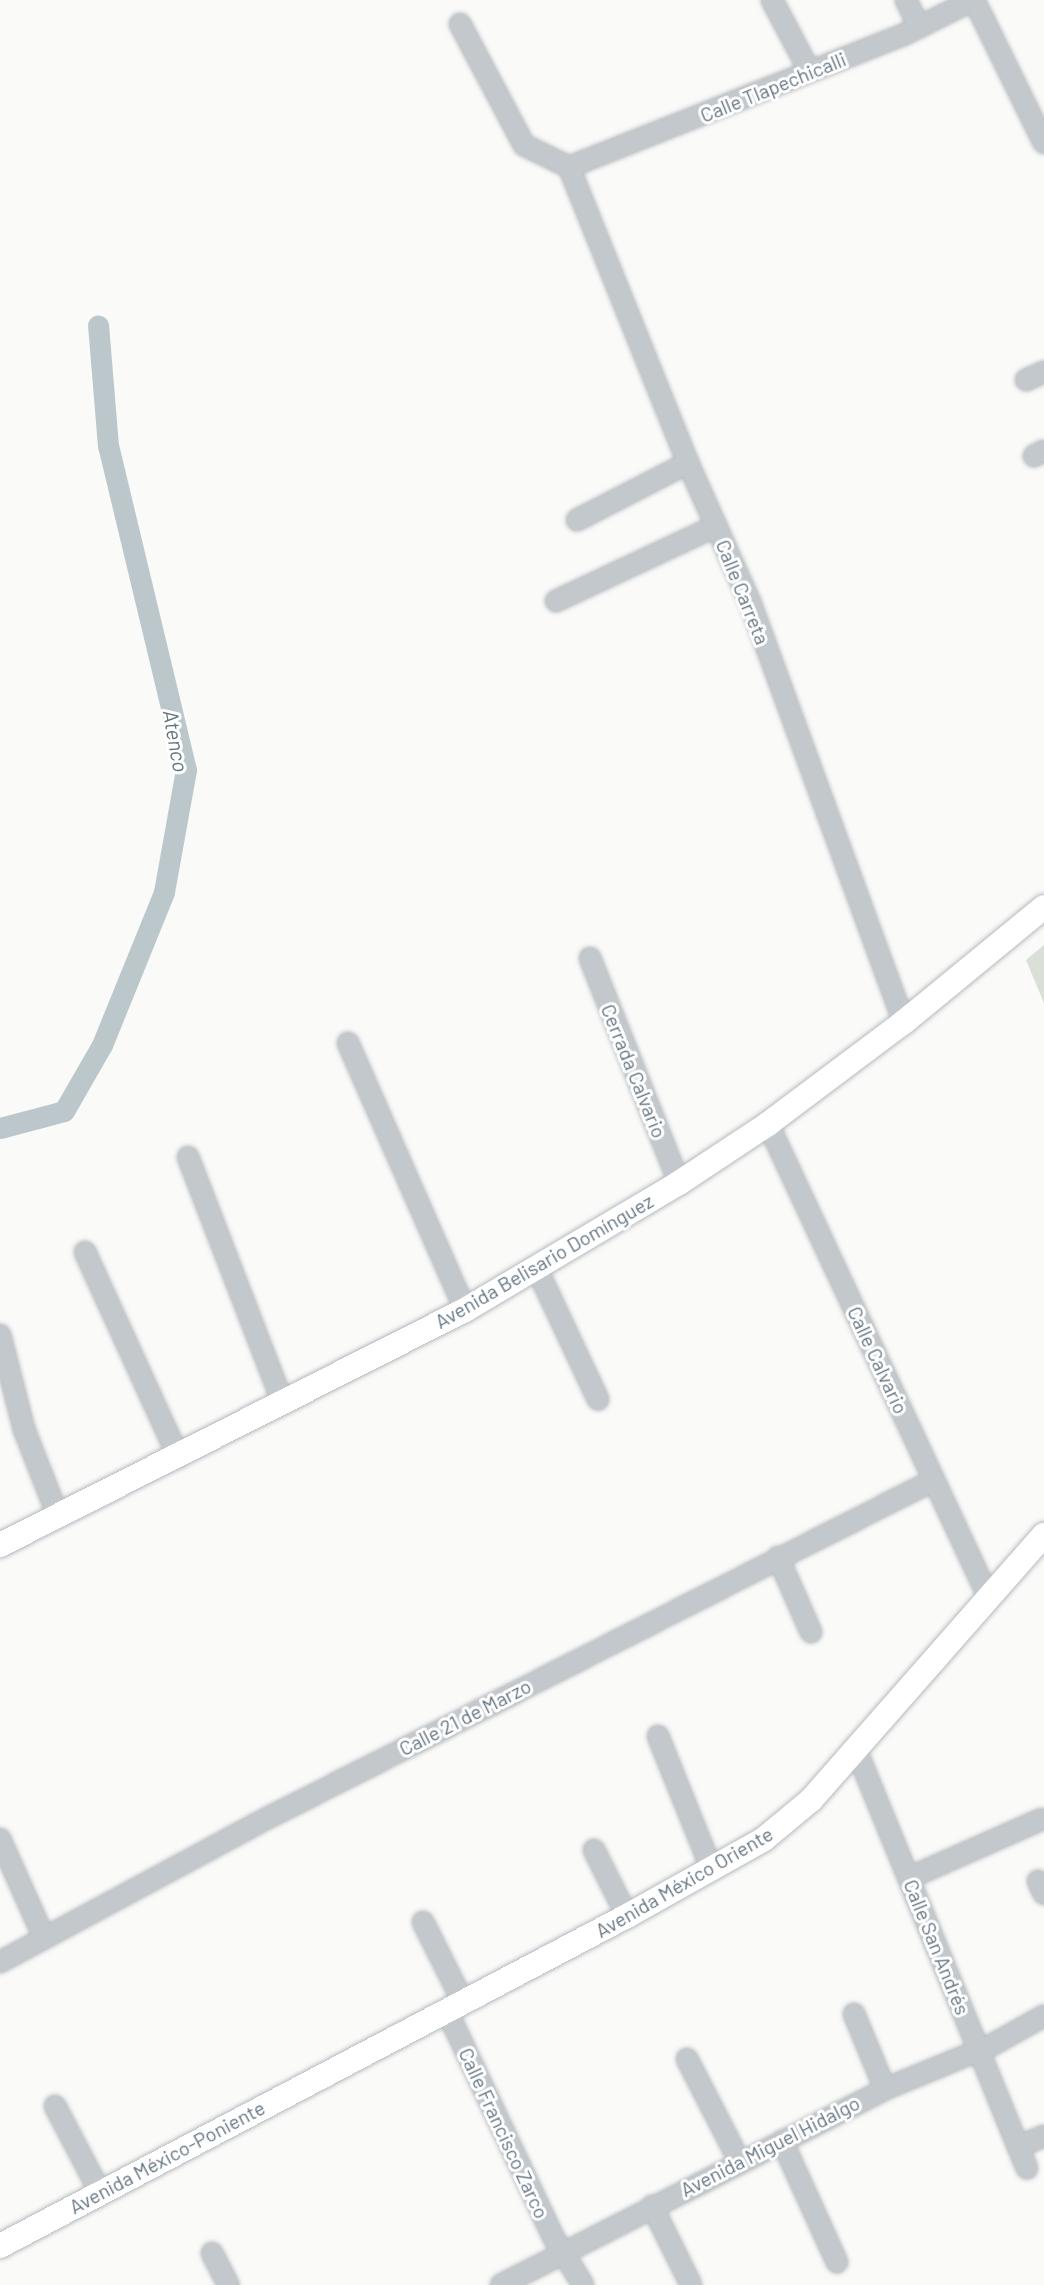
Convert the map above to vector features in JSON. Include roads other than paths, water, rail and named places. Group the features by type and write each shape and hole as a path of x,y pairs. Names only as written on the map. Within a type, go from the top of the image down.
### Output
{"main road":[{"name":"Avenida Belisario Domínguez","path":"0,1545 179,1458 465,1310 679,1183 768,1124 904,1022 1044,907"},
{"name":"Avenida México Oriente","path":"335,2070 712,1870 787,1822 1044,1535"},
{"name":"Avenida México-Poniente","path":"0,2246 335,2070"}],"street":[{"path":"772,0 810,72"},
{"path":"906,0 919,27"},
{"path":"973,0 1044,143"},
{"name":"Calle Tlapechicalli","path":"569,167 919,27 973,0"},
{"path":"460,24 524,145 569,167"},
{"name":"Calle Carreta","path":"569,167 688,463 750,602 904,1022"},
{"path":"577,520 688,463"},
{"path":"556,601 716,526"},
{"name":"Cerrada Calvario","path":"590,958 679,1183"},
{"path":"348,1043 465,1310"},
{"name":"Calle Calvario","path":"768,1124 988,1596"},
{"path":"188,1157 283,1403"},
{"path":"85,1252 179,1458"},
{"path":"537,1269 598,1399"},
{"path":"0,1335 24,1429 58,1515"},
{"name":"Calle 21 de Marzo","path":"0,1962 268,1817 934,1480"},
{"path":"778,1557 811,1632"},
{"path":"658,1736 712,1870"},
{"name":"Calle San Andrés","path":"855,1747 1027,2168"},
{"path":"909,1878 1042,1819"},
{"path":"0,1839 44,1938"},
{"path":"594,1850 627,1916"},
{"name":"Calle Francisco Zarco","path":"423,1922 455,2007 554,2238 566,2253 583,2285"},
{"path":"854,2014 885,2089"},
{"name":"Avenida Miguel Hidalgo","path":"501,2285 885,2089 977,2049 1044,2016"},
{"path":"687,2059 740,2162"},
{"path":"55,2106 100,2192"},
{"path":"1018,2147 1044,2136"},
{"path":"782,2141 837,2262"},
{"path":"652,2206 691,2285"},
{"path":"212,2253 228,2285"}],"waterway":[{"name":"Atenco","path":"0,1128 64,1111 102,1045 164,892 186,770 108,446 98,325"}]}
